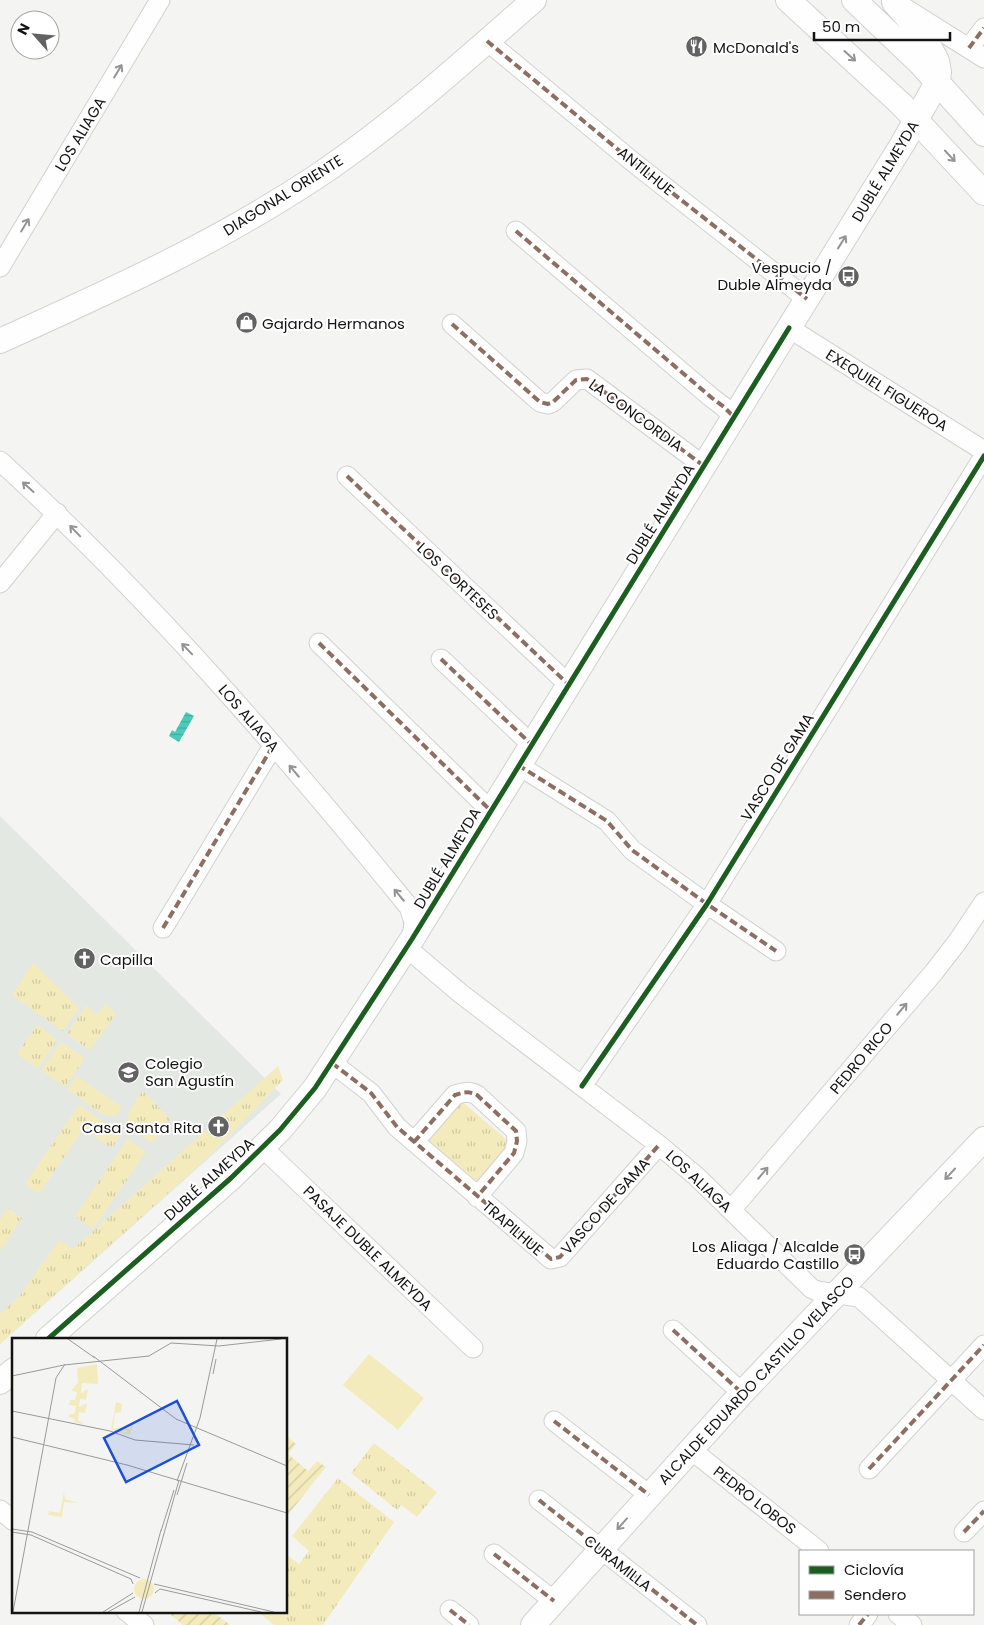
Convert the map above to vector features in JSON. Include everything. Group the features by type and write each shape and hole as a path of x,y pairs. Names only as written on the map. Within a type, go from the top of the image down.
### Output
{"main road":[{"name":"DIAGONAL ORIENTE","path":"0,341 178,258 276,202 332,165 387,125 534,0"},
{"path":"788,0 865,69 984,193"},
{"path":"854,0 898,40 938,81 984,134"},
{"path":"893,1 917,26 929,44 937,61 938,81"},
{"name":"DUBLÉ ALMEYDA","path":"49,1338 263,1148 297,1111 332,1063 409,943 704,466 938,81"},
{"name":"ALCALDE EDUARDO CASTILLO VELASCO","path":"533,1625 690,1449 984,1139"},
{"path":"0,1382 12,1372"}],"street":[{"name":"LOS ALIAGA","path":"0,267 160,0"},
{"path":"893,1 976,53 984,28"},
{"name":"ANTILHUE","path":"487,41 634,162 807,299"},
{"path":"516,231 734,417"},
{"name":"LA CONCORDIA","path":"452,324 540,402 548,404 553,402 576,380 588,379 704,466"},
{"name":"EXEQUIEL FIGUEROA","path":"789,328 984,451"},
{"name":"VASCO DE GAMA","path":"582,1086 707,904 984,456"},
{"name":"LOS ALIAGA","path":"0,461 57,513 208,671 273,746 410,907 414,922 409,943 460,993 659,1144 696,1176 811,1288 817,1291 859,1297 984,1410"},
{"name":"LOS CORTESES","path":"348,476 568,684"},
{"path":"0,583 57,513"},
{"name":"DUBLÉ ALMEYDA","path":"318,643 490,810"},
{"path":"441,659 531,744"},
{"path":"163,928 273,746"},
{"path":"518,765 607,822 632,850 776,951"},
{"name":"PEDRO RICO","path":"731,1210 934,972 958,941 984,902"},
{"name":"TRAPILHUE","path":"332,1063 372,1093 397,1127 548,1258"},
{"name":"TRAPILHUE","path":"414,1142 456,1095 463,1092 471,1092 477,1096 516,1131 517,1141 514,1153 477,1197"},
{"name":"VASCO DE GAMA","path":"548,1258 554,1260 560,1257 659,1144"},
{"name":"PASAJE DUBLE ALMEYDA","path":"263,1148 473,1348"},
{"path":"673,1330 742,1393"},
{"path":"869,1469 984,1345"},
{"path":"554,1421 649,1495"},
{"name":"PEDRO LOBOS","path":"690,1449 818,1550"},
{"name":"CURAMILLA","path":"539,1500 697,1625"},
{"path":"0,1510 12,1519"},
{"path":"964,1532 984,1511"},
{"path":"494,1554 554,1601"},
{"path":"450,1610 469,1625"},
{"path":"127,1612 144,1625"},
{"path":"859,1625 867,1615"},
{"path":"899,1615 912,1625"}],"shaded area":[{"path":"186,712 194,716 179,742 169,736 172,730 175,732"},
{"name":"Colegio San Agustín","path":"0,816 281,1094 0,1344"}],"green space":[{"path":"33,963 79,1008 63,1031 12,995"},
{"path":"106,1004 116,1014 90,1050 67,1034 86,1005 96,1015"},
{"path":"37,1025 57,1040 38,1068 17,1054"},
{"path":"61,1042 85,1058 65,1087 41,1070"},
{"path":"278,1066 283,1080 216,1149 0,1344 0,1314 19,1297 59,1240 73,1249"},
{"path":"77,1076 122,1107 117,1114 109,1116 103,1114 68,1089"},
{"path":"143,1091 170,1119 153,1143 135,1130 128,1121 131,1109"},
{"path":"460,1100 511,1143 478,1182 427,1140"},
{"path":"79,1105 121,1134 112,1148 83,1129 39,1194 25,1184"},
{"path":"128,1139 146,1152 93,1229 75,1216"},
{"path":"8,1208 22,1218 0,1251 0,1220"},
{"path":"369,1354 424,1398 398,1430 343,1385"},
{"path":"288,1437 296,1444 288,1454"},
{"path":"374,1443 437,1492 417,1517 401,1505 397,1510 351,1473"},
{"path":"288,1454 308,1471 317,1461 326,1467 288,1514"},
{"path":"338,1478 394,1522 323,1625 274,1625 258,1612 288,1612 288,1556 299,1564 309,1551 292,1536"},
{"path":"167,1612 213,1612 230,1625 183,1625"}],"marked path":[{"path":"969,48 984,28"},
{"path":"487,41 633,162 807,299"},
{"path":"516,231 734,417"},
{"path":"452,324 540,402 548,404 553,402 576,380 587,379 704,466"},
{"path":"347,476 568,684"},
{"path":"319,643 490,810"},
{"path":"441,659 531,744"},
{"path":"163,928 273,746"},
{"path":"518,765 607,821 632,850 776,951"},
{"path":"332,1063 371,1093 397,1127 551,1259 560,1257 659,1145"},
{"path":"414,1142 455,1095 466,1092 477,1095 516,1131 517,1141 514,1153 477,1197"},
{"path":"673,1330 742,1393"},
{"path":"869,1469 984,1345"},
{"path":"554,1421 649,1495"},
{"path":"539,1500 697,1625"},
{"path":"964,1532 984,1511"},
{"path":"494,1554 554,1601"},
{"path":"450,1610 469,1625"},
{"path":"859,1625 867,1615"}],"cycle path":[{"path":"49,1338 231,1178 280,1130 315,1088 412,939 789,328"},
{"path":"582,1086 707,904 984,456"}],"place":[{"name":"McDonald's","path":"697,47"},
{"name":"Vespucio / Duble Almeyda","path":"848,276"},
{"name":"Gajardo Hermanos","path":"246,323"},
{"name":"Capilla","path":"84,959"},
{"name":"Colegio San Agustín","path":"129,1072"},
{"name":"Casa Santa Rita","path":"218,1127"},
{"name":"Los Aliaga / Alcalde Eduardo Castillo","path":"855,1255"}]}
